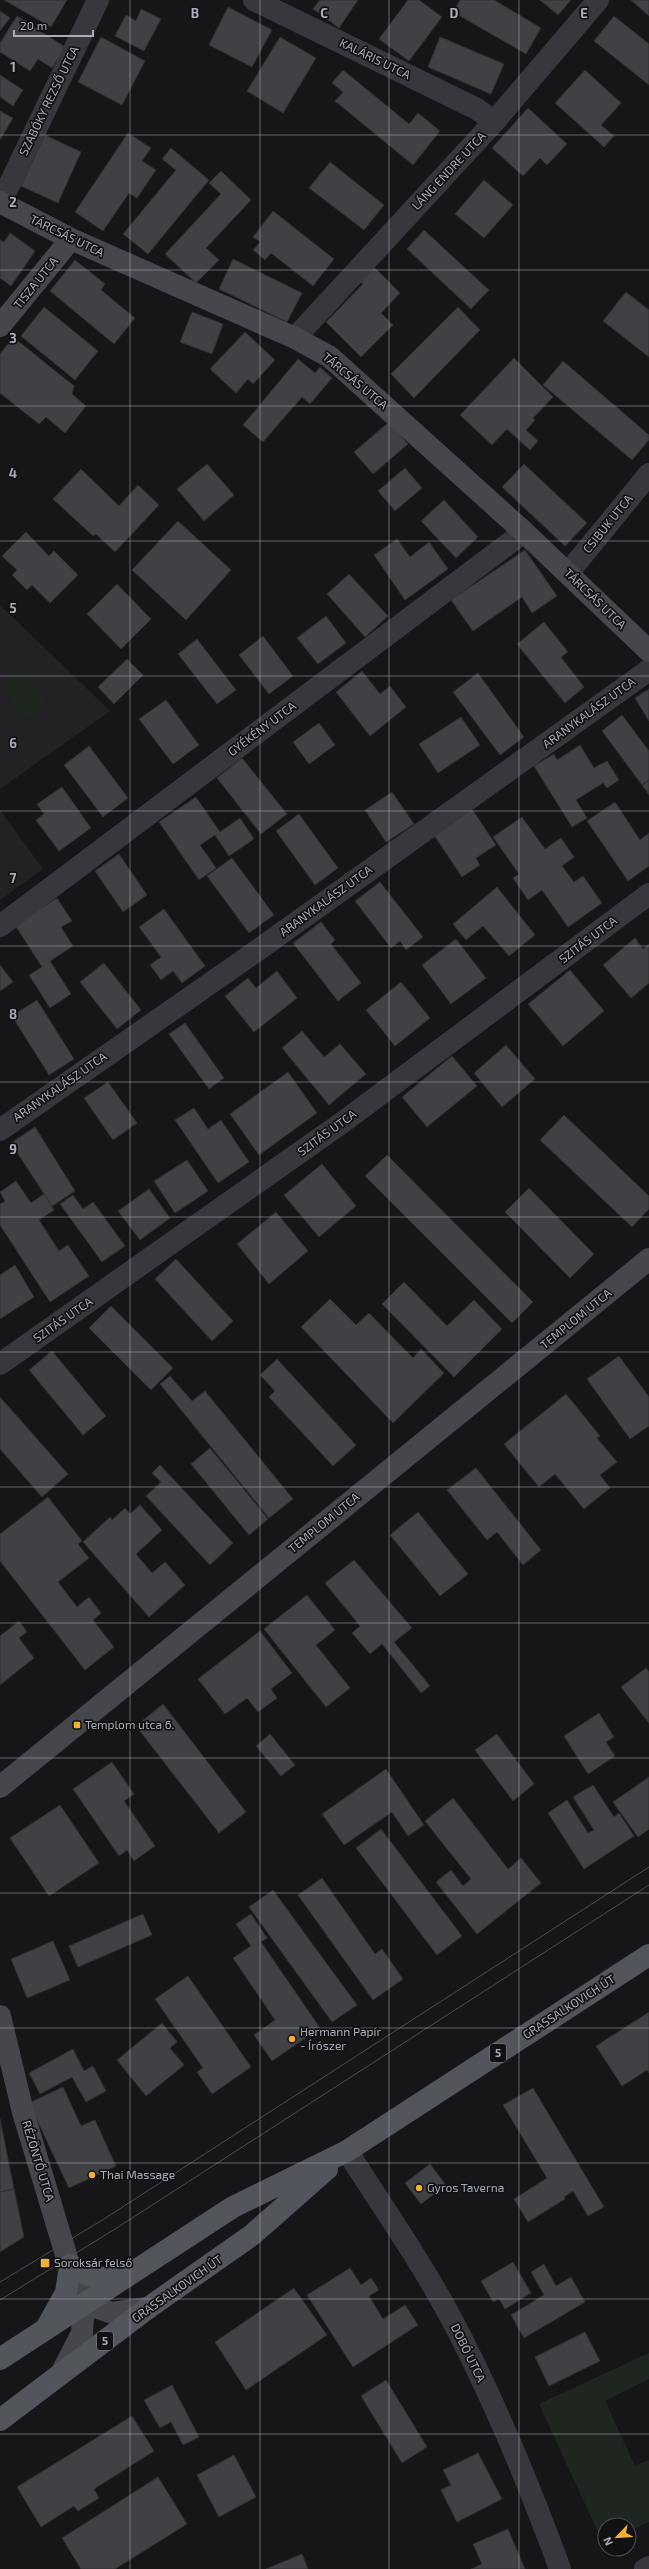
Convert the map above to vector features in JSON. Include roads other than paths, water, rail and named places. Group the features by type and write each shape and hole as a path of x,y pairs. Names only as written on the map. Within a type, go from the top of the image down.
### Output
{"main road":[{"name":"TÁRCSÁS UTCA","path":"0,202 71,239 295,338 330,357 524,532 649,651"},
{"name":"TISZA UTCA","path":"0,326 71,239"},
{"name":"TEMPLOM UTCA","path":"0,1786 649,1259"},
{"name":"GRASSALKOVICH ÚT","path":"0,2359 233,2207 347,2151 649,1954"},
{"name":"RÉZÖNTŐ UTCA","path":"0,2016 23,2112 70,2265 84,2303"},
{"name":"GRASSALKOVICH ÚT","path":"0,2420 148,2308 252,2235 347,2151"},
{"path":"47,2328 66,2293 70,2265 89,2277 105,2279 133,2272"},
{"path":"61,2374 82,2333 84,2303 112,2312 148,2308"}],"street":[{"name":"SZABÓKY REZSŐ UTCA","path":"0,202 98,0"},
{"name":"KALÁRIS UTCA","path":"254,0 477,109 494,122"},
{"name":"LÁNG ENDRE UTCA","path":"295,338 494,122 598,0"},
{"name":"CSIBUK UTCA","path":"568,573 649,474"},
{"name":"GYÉKÉNY UTCA","path":"0,926 524,532"},
{"name":"ARANYKALÁSZ UTCA","path":"0,1130 265,945 649,670"},
{"name":"SZITÁS UTCA","path":"0,1364 343,1122 649,894"},
{"name":"DOBÓ UTCA","path":"347,2151 421,2266 451,2318 512,2446 560,2569"},
{"path":"645,2569 649,2567"}],"tram line":[{"path":"0,2282 104,2219 649,1867"},
{"path":"0,2300 115,2229 649,1885"}],"place":[{"name":"Templom utca 6.","path":"77,1725"},
{"name":"Hermann Papír - Írószer","path":"292,2039"},
{"name":"Thai Massage","path":"92,2175"},
{"name":"Gyros Taverna","path":"419,2188"},
{"name":"Soroksár felső","path":"45,2263"}]}
